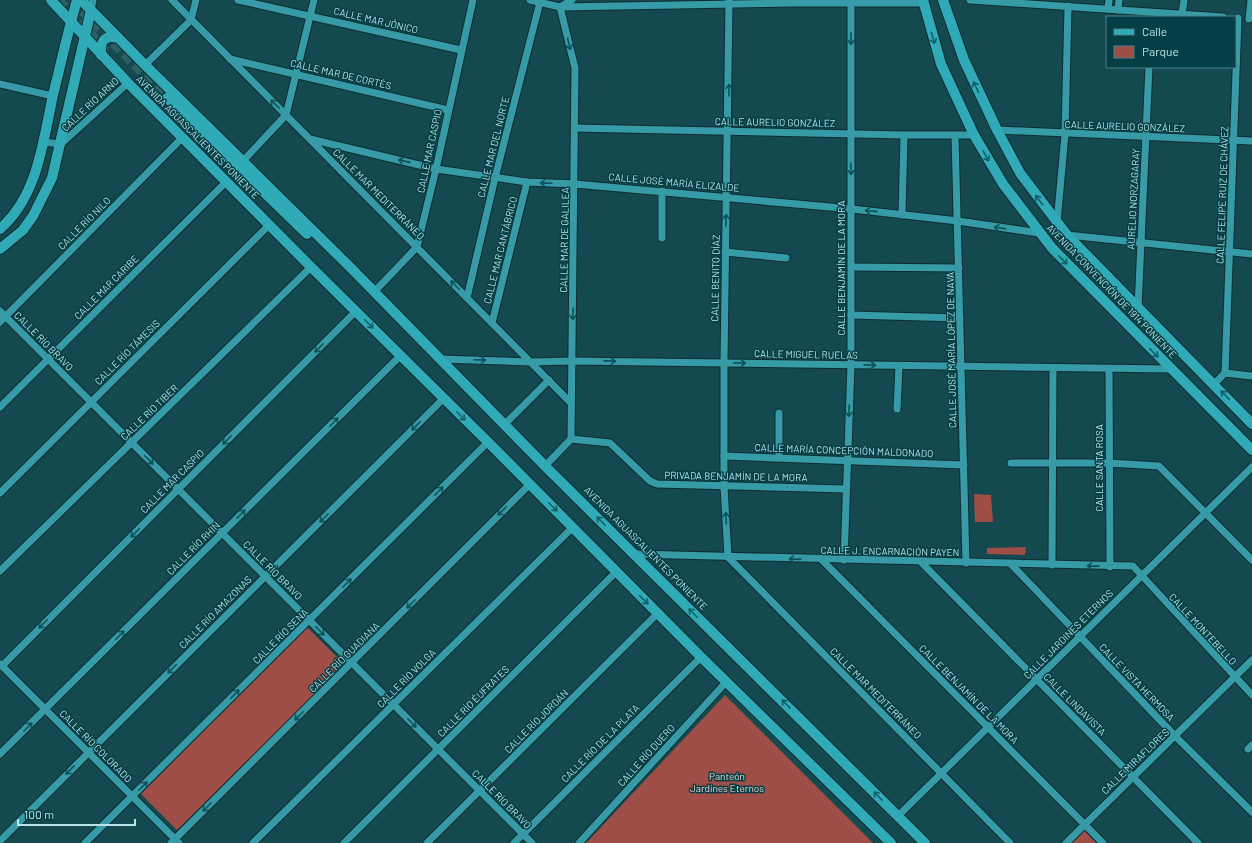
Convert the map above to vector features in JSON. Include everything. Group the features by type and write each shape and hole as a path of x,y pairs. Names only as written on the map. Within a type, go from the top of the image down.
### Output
{"main road":[{"name":"AVENIDA AGUASCALIENTES PONIENTE","path":"51,0 84,36 104,53 329,276 331,287"},
{"path":"0,230 18,208 30,188 43,142 77,0"},
{"name":"AVENIDA AGUASCALIENTES PONIENTE","path":"80,0 92,5 118,38 375,291 545,466 926,843"},
{"name":"AVENIDA CONVENCIÓN DE 1914 PONIENTE","path":"943,0 964,60 997,130 1020,173 1057,224 1252,424"},
{"name":"AVENIDA CONVENCIÓN DE 1914 PONIENTE","path":"923,2 941,64 974,135 1003,184 1039,233 1170,369 1252,450"},
{"path":"0,249 22,230 33,216 52,178 92,5"},
{"path":"104,53 101,43 104,39 112,36 118,38"},
{"name":"AVENIDA AGUASCALIENTES PONIENTE","path":"104,53 128,83 182,138 444,398 701,657 891,843"},
{"name":"AVENIDA AGUASCALIENTES PONIENTE","path":"167,98 301,228 340,264 351,268"}],"street":[{"name":"CALLE MAR MEDITERRÁNEO","path":"172,0 571,403"},
{"path":"145,65 191,20 196,0"},
{"name":"CALLE MAR JÓNICO","path":"238,0 461,50"},
{"path":"243,162 286,115 314,0"},
{"name":"CALLE MAR CASPIO","path":"375,291 417,247 436,169 473,0"},
{"path":"530,0 560,6 793,1 923,2"},
{"path":"560,6 572,0"},
{"path":"970,0 1043,2 1068,6 1151,14 1209,16"},
{"path":"1108,9 1109,0"},
{"path":"1118,10 1119,0"},
{"path":"1182,14 1184,0"},
{"path":"1237,18 1251,19 1251,0"},
{"name":"CALLE MAR DEL NORTE","path":"467,298 495,178 540,2"},
{"name":"CALLE BENITO DÍAZ","path":"728,557 724,486 724,363 725,252 729,131 729,2"},
{"name":"CALLE BENJAMÍN DE LA MORA","path":"844,560 845,489 851,365 851,2"},
{"name":"CALLE MAR DE GALILEA","path":"560,6 575,68 575,184 571,439"},
{"path":"1057,224 1065,134 1068,6"},
{"name":"CALLE FELIPE RUIZ DE CHÁVEZ","path":"1236,59 1237,18"},
{"name":"CALLE MAR DE CORTÉS","path":"230,58 448,110"},
{"name":"AURELIO NORZAGARAY","path":"1138,308 1149,68"},
{"name":"CALLE FELIPE RUIZ DE CHÁVEZ","path":"1225,373 1236,68"},
{"name":"CALLE RÍO ARNO","path":"43,142 61,144 128,83"},
{"path":"0,84 53,96"},
{"name":"CALLE AURELIO GONZÁLEZ","path":"575,128 955,136 974,135"},
{"name":"CALLE AURELIO GONZÁLEZ","path":"997,130 1065,134 1252,140"},
{"path":"902,215 904,135"},
{"name":"CALLE JOSÉ MARÍA LÓPEZ DE NAVA","path":"955,136 966,563"},
{"name":"CALLE RÍO NILO","path":"2,316 182,138"},
{"name":"CALLE JOSÉ MARÍA ELIZALDE","path":"310,140 436,169 495,178 527,182 662,191 852,209 958,221 1039,233"},
{"name":"CALLE MAR CARIBE","path":"0,406 226,182"},
{"name":"CALLE MAR CANTÁBRICO","path":"492,323 527,182"},
{"path":"662,191 662,238"},
{"name":"CALLE RÍO TÁMESIS","path":"0,493 269,225"},
{"path":"1068,235 1252,254"},
{"path":"725,252 786,258"},
{"name":"CALLE RÍO TIBER","path":"0,572 311,267"},
{"path":"852,267 959,268"},
{"name":"CALLE MAR CASPIO","path":"1,665 356,311"},
{"path":"851,315 960,318"},
{"name":"CALLE RÍO BRAVO","path":"2,316 48,359 532,843"},
{"name":"CALLE RÍO RHIN","path":"0,754 400,356"},
{"name":"CALLE MIGUEL RUELAS","path":"441,359 530,362 572,361 1170,369"},
{"path":"897,409 899,366"},
{"path":"1052,565 1054,463 1053,368"},
{"name":"CALLE SANTA ROSA","path":"1109,368 1110,567"},
{"path":"1214,384 1225,373 1252,376"},
{"path":"505,424 549,380"},
{"name":"CALLE RÍO AMAZONAS","path":"0,841 444,398"},
{"path":"779,458 780,413"},
{"path":"545,466 571,439"},
{"name":"PRIVADA BENJAMÍN DE LA MORA","path":"571,439 610,443 650,481 657,484 845,489"},
{"name":"CALLE RÍO SENA","path":"85,843 488,442"},
{"name":"CALLE MARÍA CONCEPCIÓN MALDONADO","path":"724,456 964,465"},
{"path":"1011,463 1109,463 1159,466 1252,560"},
{"name":"CALLE JARDINES ETERNOS","path":"898,816 1252,467"},
{"name":"CALLE RÍO GUADIANA","path":"175,842 530,484"},
{"name":"CALLE RÍO VOLGA","path":"254,843 573,527"},
{"name":"CALLE J. ENCARNACIÓN PAYEN","path":"634,554 1110,567 1133,566 1141,576"},
{"name":"CALLE MAR MEDITERRÁNEO","path":"728,557 1010,843"},
{"name":"CALLE BENJAMÍN DE LA MORA","path":"821,559 1104,843"},
{"name":"CALLE LINDAVISTA","path":"921,562 1198,843"},
{"name":"CALLE VISTA HERMOSA","path":"1011,564 1175,736 1252,812"},
{"name":"CALLE RÍO ÉUFRATES","path":"344,843 616,572"},
{"name":"CALLE MONTEBELLO","path":"1141,576 1252,695"},
{"name":"CALLE RÍO JORDÁN","path":"427,843 658,613"},
{"name":"CALLE RÍO DE LA PLATA","path":"514,843 701,657"},
{"name":"CALLE MIRAFLORES","path":"1066,843 1252,660"},
{"name":"CALLE RÍO COLORADO","path":"1,665 132,796 175,842"},
{"name":"CALLE RÍO DUERO","path":"579,843 727,681"}],"green space":[{"path":"974,494 991,495 993,522 975,522"},
{"path":"1026,547 1025,555 987,554 987,548"},
{"path":"307,627 345,665 177,830 141,794"},
{"name":"Panteón Jardines Eternos","path":"725,695 873,843 586,843"},
{"path":"1084,830 1096,843 1070,843"}],"tunnel":[{"path":"58,0 106,51"},
{"path":"72,0 167,98"}]}
